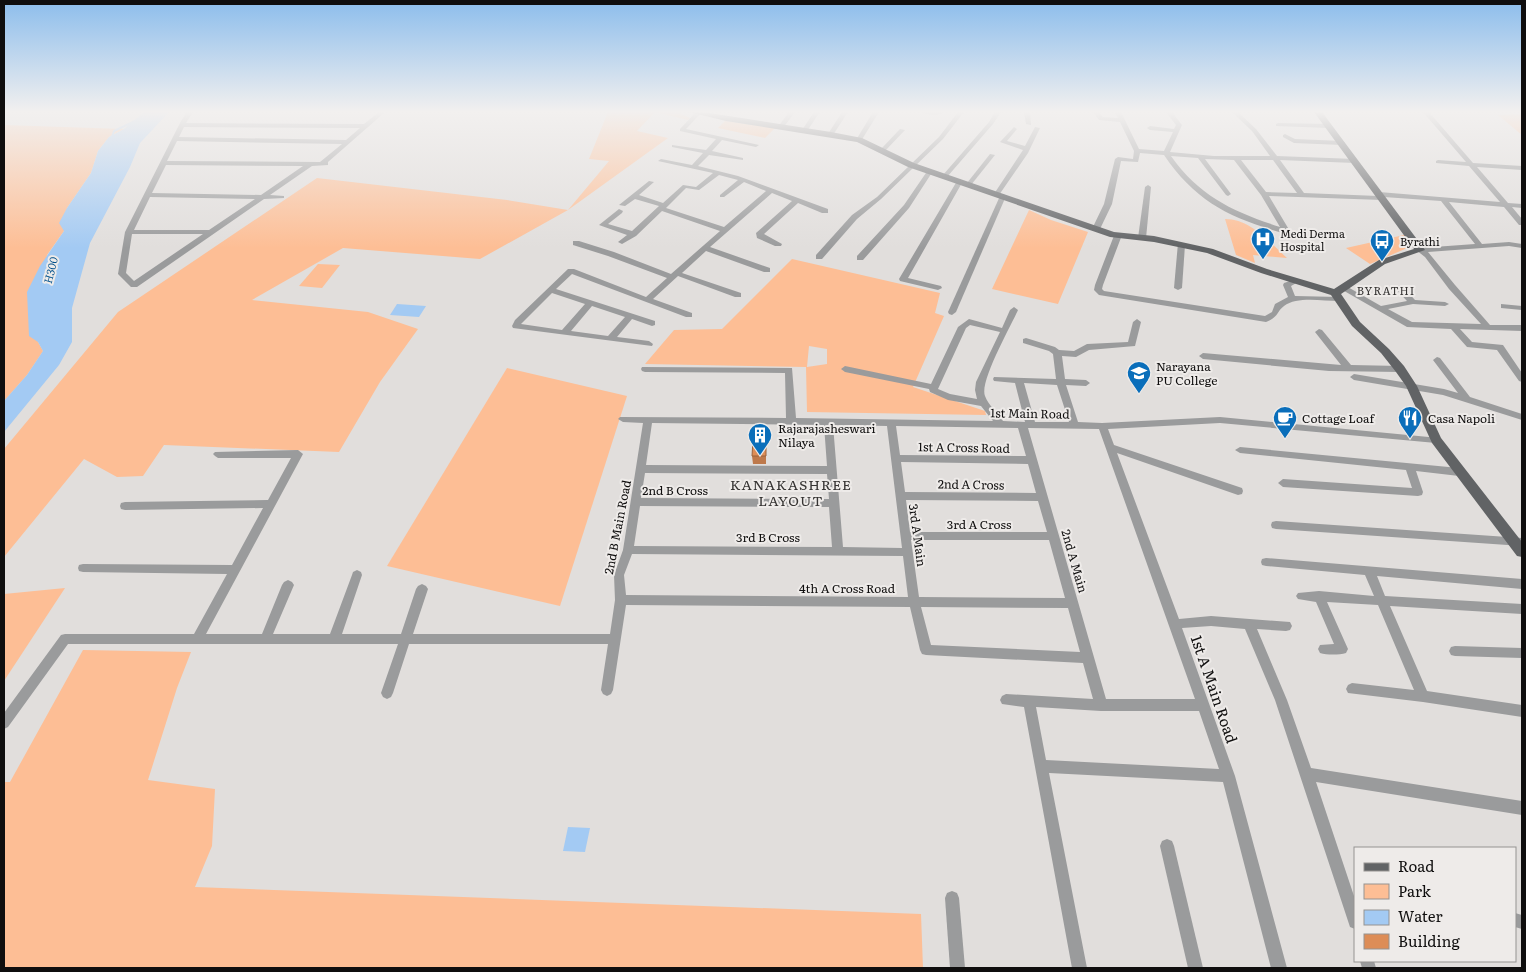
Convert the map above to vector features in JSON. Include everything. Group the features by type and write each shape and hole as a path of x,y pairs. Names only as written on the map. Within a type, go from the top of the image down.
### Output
{"main road":[{"path":"897,157 911,165 965,182 1096,229 1118,235 1210,251 1339,294 1356,324 1385,351 1400,369 1411,386 1436,440 1459,472 1518,542 1522,552"},
{"path":"1339,294 1382,262 1420,250 1352,157"}],"street":[{"path":"166,157 129,232 122,274 134,285 310,164"},
{"path":"163,163 324,164 331,157"},
{"path":"694,167 702,157"},
{"path":"731,157 741,159"},
{"path":"819,256 854,218 869,204 879,198 919,157"},
{"path":"945,176 961,157"},
{"path":"938,288 903,279 965,182 990,157"},
{"path":"952,312 1000,195 1022,157"},
{"path":"1096,229 1108,204 1118,159 1136,161 1136,157"},
{"path":"1168,157 1180,174 1217,206 1230,213 1284,231"},
{"path":"1200,157 1228,194"},
{"path":"1207,157 1355,161"},
{"path":"1466,157 1522,223"},
{"path":"1274,158 1302,195"},
{"path":"1237,159 1264,194 1284,231 1290,238"},
{"path":"661,160 719,172 825,211"},
{"path":"1438,162 1522,168"},
{"path":"860,258 899,217 918,193 930,171"},
{"path":"622,242 686,186 697,189 719,172"},
{"path":"722,196 744,180"},
{"path":"603,225 651,182"},
{"path":"1142,238 1148,187"},
{"path":"647,300 771,190"},
{"path":"1264,194 1380,196 1522,206"},
{"path":"147,195 282,197"},
{"path":"634,196 725,230"},
{"path":"1443,199 1480,246"},
{"path":"778,244 760,236 760,233 796,200"},
{"path":"594,223 633,234"},
{"path":"129,232 211,232"},
{"path":"1118,235 1099,285 1098,290 1102,293 1266,320 1272,318 1278,306 1292,298 1339,294 1383,308 1410,325 1522,328"},
{"path":"576,243 738,295"},
{"path":"1178,288 1181,245"},
{"path":"1420,250 1480,246 1519,246 1522,252"},
{"path":"705,248 768,270"},
{"path":"1420,250 1428,255 1452,287 1488,327"},
{"path":"649,344 516,326 571,271 689,314"},
{"path":"1292,298 1287,285 1296,281"},
{"path":"1398,287 1413,302"},
{"path":"550,290 652,323"},
{"path":"1383,308 1413,302 1445,304"},
{"path":"565,332 590,304"},
{"path":"1504,306 1522,308"},
{"path":"1000,425 997,417 980,397 978,386 1014,310"},
{"path":"610,339 631,316"},
{"path":"932,388 965,323 974,322 1005,331"},
{"path":"1026,342 1052,349 1057,353 1076,354 1087,347 1132,344 1137,322"},
{"path":"1454,326 1470,345 1500,346 1521,376"},
{"path":"1319,332 1348,368"},
{"path":"1057,353 1061,383 1075,426"},
{"path":"1203,356 1348,368 1400,369"},
{"path":"1437,360 1467,399"},
{"path":"645,369 789,370 790,422"},
{"path":"845,369 932,388 937,393 948,397 985,403"},
{"path":"1354,377 1444,392 1522,417"},
{"path":"997,378 1086,383"},
{"name":"2nd A Main","path":"1020,380 1031,460 1100,705"},
{"name":"1st Main Road","path":"623,419 1075,426 1220,420 1436,440"},
{"name":"2nd B Main Road","path":"607,690 621,600 619,575 628,550 648,420"},
{"path":"828,422 838,552"},
{"name":"3rd A Main","path":"891,423 914,602 926,650 1088,658"},
{"name":"1st A Main Road","path":"1102,426 1175,624 1228,776 1279,968"},
{"path":"1109,446 1238,491"},
{"path":"1240,450 1459,472"},
{"path":"197,640 298,454 218,454"},
{"name":"1st A Cross Road","path":"895,458 1031,460"},
{"path":"1283,483 1418,492 1410,468"},
{"path":"640,469 831,470"},
{"name":"2nd A Cross","path":"900,496 1042,497"},
{"name":"2nd B Cross","path":"635,502 834,503"},
{"path":"125,506 271,504"},
{"path":"1276,525 1518,542"},
{"name":"3rd A Cross","path":"906,536 1053,536"},
{"name":"3rd B Cross","path":"628,550 908,552"},
{"path":"1266,562 1522,584"},
{"path":"83,568 235,570"},
{"path":"1369,571 1423,696"},
{"path":"334,640 357,575"},
{"path":"265,640 288,585"},
{"path":"387,693 422,589"},
{"path":"1302,596 1522,609"},
{"path":"1319,596 1342,648 1324,649"},
{"name":"4th A Cross Road","path":"621,600 1072,603"},
{"path":"1175,624 1211,621 1286,626"},
{"path":"1249,624 1281,700 1354,919"},
{"path":"4,723 65,639 615,639"},
{"path":"1455,650 1522,653"},
{"path":"1352,689 1423,696 1522,711"},
{"path":"1006,700 1100,705 1202,705"},
{"path":"1029,701 1079,968"},
{"path":"1041,766 1228,776"},
{"path":"1307,774 1522,808"},
{"path":"1167,846 1196,968"},
{"path":"952,898 958,968"}],"green space":[{"path":"4,157 96,157 91,173 67,208 64,231 47,255 38,342 43,351 27,375 4,401"},
{"path":"590,157 641,157 568,210 609,161 589,159"},
{"path":"317,178 507,200 568,210 480,259 343,248 252,300 368,312 418,329 380,382 339,452 164,445 143,476 117,477 84,459 4,557 4,449 118,312"},
{"path":"1029,210 1051,220 1088,232 1058,304 992,289"},
{"path":"1225,219 1243,223 1259,232 1287,258 1253,255 1255,263 1236,255"},
{"path":"1404,235 1412,246 1370,264 1346,248"},
{"path":"792,259 940,293 935,313 944,316 913,387 985,411 986,415 807,412 806,367 645,364 674,330 722,329","holes":["809,346 827,349 827,364 807,367"]},
{"path":"318,264 340,265 322,288 299,286"},
{"path":"507,368 627,396 560,606 387,566"},
{"path":"65,588 4,681 4,594"},
{"path":"83,650 191,652 177,688 148,780 215,789 212,846 195,887 921,914 923,968 4,968 4,782 10,782"}],"water":[{"name":"H300","path":"96,157 134,157 90,243 72,308 72,342 59,365 4,432 4,401 27,375 43,351 38,342 29,336 27,292 40,266 64,231 59,223 67,208 91,173"},
{"path":"397,304 426,306 419,317 390,315"},
{"path":"568,827 590,828 585,852 563,851"}],"building":[{"path":"753,440 766,440 766,456 752,456"}],"place":[{"name":"Medi Derma Hospital","path":"1263,260"},
{"name":"Byrathi","path":"1382,262"},
{"name":"Narayana PU College","path":"1139,394"},
{"name":"Cottage Loaf","path":"1285,439"},
{"name":"Casa Napoli","path":"1410,439"},
{"name":"Rajarajasheswari Nilaya","path":"760,456"}],"district":[{"name":"BYRATHI","path":"1386,290"},
{"name":"KANAKASHREE LAYOUT","path":"791,492"}]}
